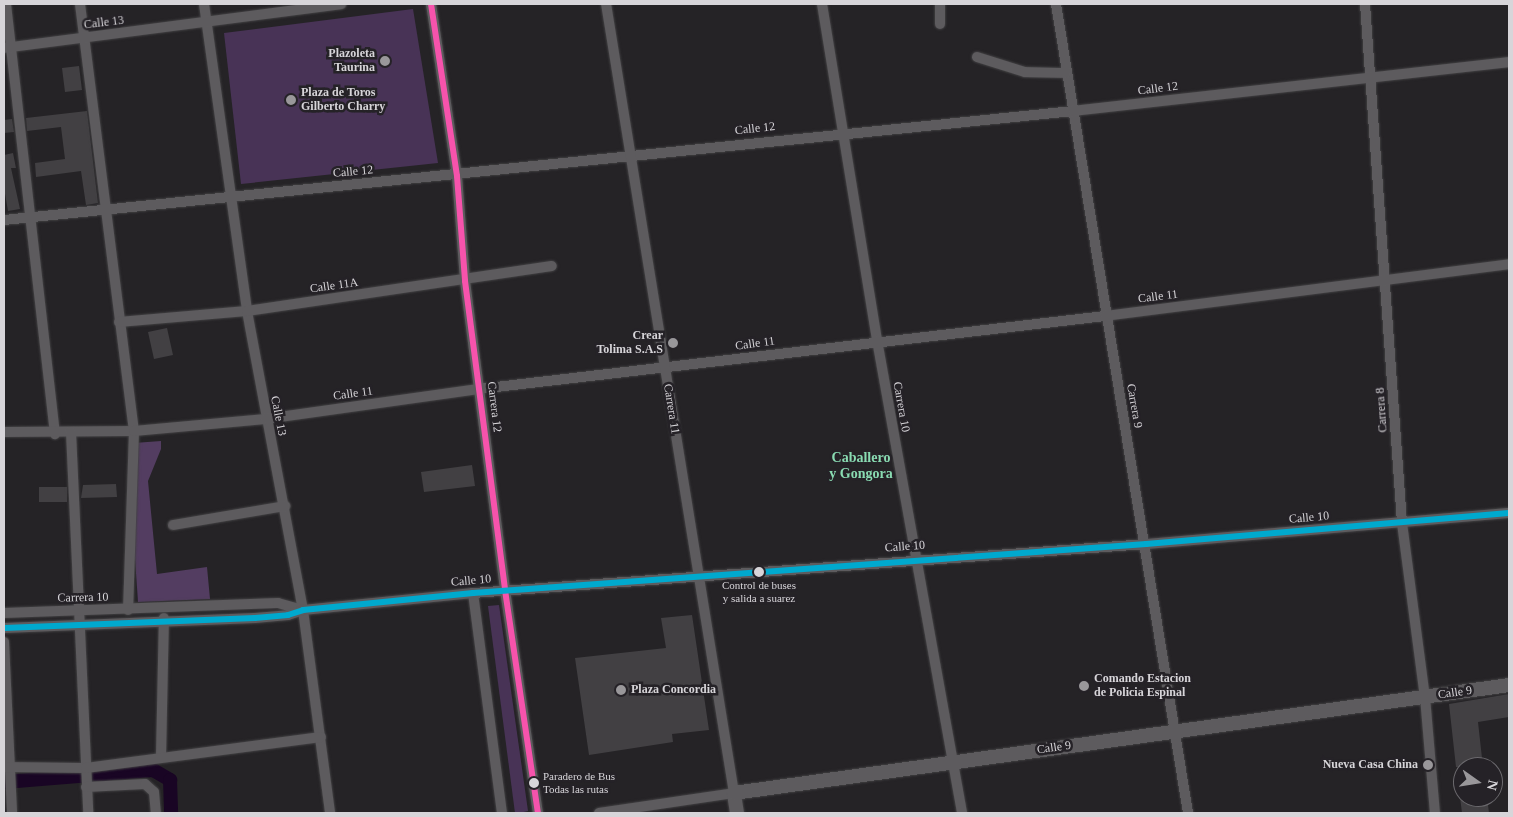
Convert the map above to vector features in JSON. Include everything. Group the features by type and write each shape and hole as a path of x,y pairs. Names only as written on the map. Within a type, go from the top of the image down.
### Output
{"street":[{"path":"6,4 7,47 30,217 55,434"},
{"path":"80,4 134,431 128,610"},
{"name":"Calle 13","path":"204,4 233,196 247,310 265,419 285,506 303,610 330,813"},
{"name":"Calle 13","path":"7,47 206,23 341,4"},
{"name":"Carrera 12","path":"431,4 456,176 465,281 505,590 538,813"},
{"name":"Carrera 11","path":"606,4 737,813"},
{"name":"Carrera 10","path":"822,4 877,340 916,559 956,762 962,813"},
{"path":"940,4 940,24"},
{"name":"Carrera 9","path":"1056,4 1105,316 1146,544 1188,813"},
{"name":"Carrera 8","path":"1365,4 1373,77 1402,523 1424,697 1435,813"},
{"path":"977,57 1025,72 1066,73"},
{"name":"Calle 12","path":"4,220 233,196 456,176 630,154 1073,111 1509,62"},
{"name":"Calle 11","path":"4,432 55,434 134,431 265,419 479,389 665,369 877,340 1105,316 1509,264"},
{"name":"Calle 11A","path":"119,322 247,310 465,281 552,266"},
{"path":"71,432 88,813"},
{"path":"173,525 285,506"},
{"name":"Calle 10","path":"163,623 288,616 303,610 505,590 697,574 1146,544 1509,513"},
{"path":"474,593 502,813"},
{"name":"Calle 10","path":"164,609 288,604 303,610"},
{"path":"254,605 255,618"},
{"path":"162,757 164,609"},
{"name":"Carrera 10","path":"4,613 164,609"},
{"path":"4,628 163,623"},
{"path":"4,642 7,766 12,813"},
{"name":"Calle 9","path":"599,813 1509,685"},
{"path":"7,766 86,768 321,737"},
{"path":"86,787 145,784 154,792 156,813"}],"shaded area":[{"path":"413,9 438,163 241,184 224,33"},
{"path":"161,441 161,449 148,481 157,574 207,567 210,599 138,602 132,515 134,443"},
{"path":"499,605 528,811 519,813 515,813 488,606"}],"building":[{"path":"79,66 82,90 65,92 62,68"},
{"path":"87,111 98,203 86,205 81,171 36,177 35,163 65,159 61,127 27,131 26,118"},
{"path":"12,119 14,132 4,133 4,120"},
{"path":"13,153 16,168 11,168 20,209 8,211 4,188 4,155"},
{"path":"167,328 173,355 154,359 148,332"},
{"path":"472,465 475,486 424,492 421,472"},
{"path":"116,484 117,497 81,498 83,485"},
{"path":"39,487 67,487 67,502 39,502"},
{"path":"692,615 709,730 672,734 673,742 589,755 575,658 666,648 661,618"},
{"path":"1509,694 1509,717 1478,722 1482,757 1455,757 1449,704"},
{"path":"1461,807 1488,807 1489,813 1462,813"}],"waterway":[{"path":"4,782 153,770 170,780 171,813"}],"transit line":[{"path":"431,4 457,176 465,281 505,590 538,813"},
{"path":"4,628 255,618 288,615 303,610 473,593 1146,544 1509,513"}],"place":[{"name":"Plazoleta Taurina","path":"385,61"},
{"name":"Plaza de Toros Gilberto Charry","path":"291,100"},
{"name":"Crear Tolima S.A.S","path":"673,343"},
{"name":"Control de buses y salida a suarez","path":"759,572"},
{"name":"Comando Estacion de Policia Espinal","path":"1084,686"},
{"name":"Plaza Concordia","path":"621,690"},
{"name":"Nueva Casa China","path":"1428,765"},
{"name":"Paradero de Bus Todas las rutas","path":"534,783"}],"district":[{"name":"Caballero y Gongora","path":"861,466"}]}
